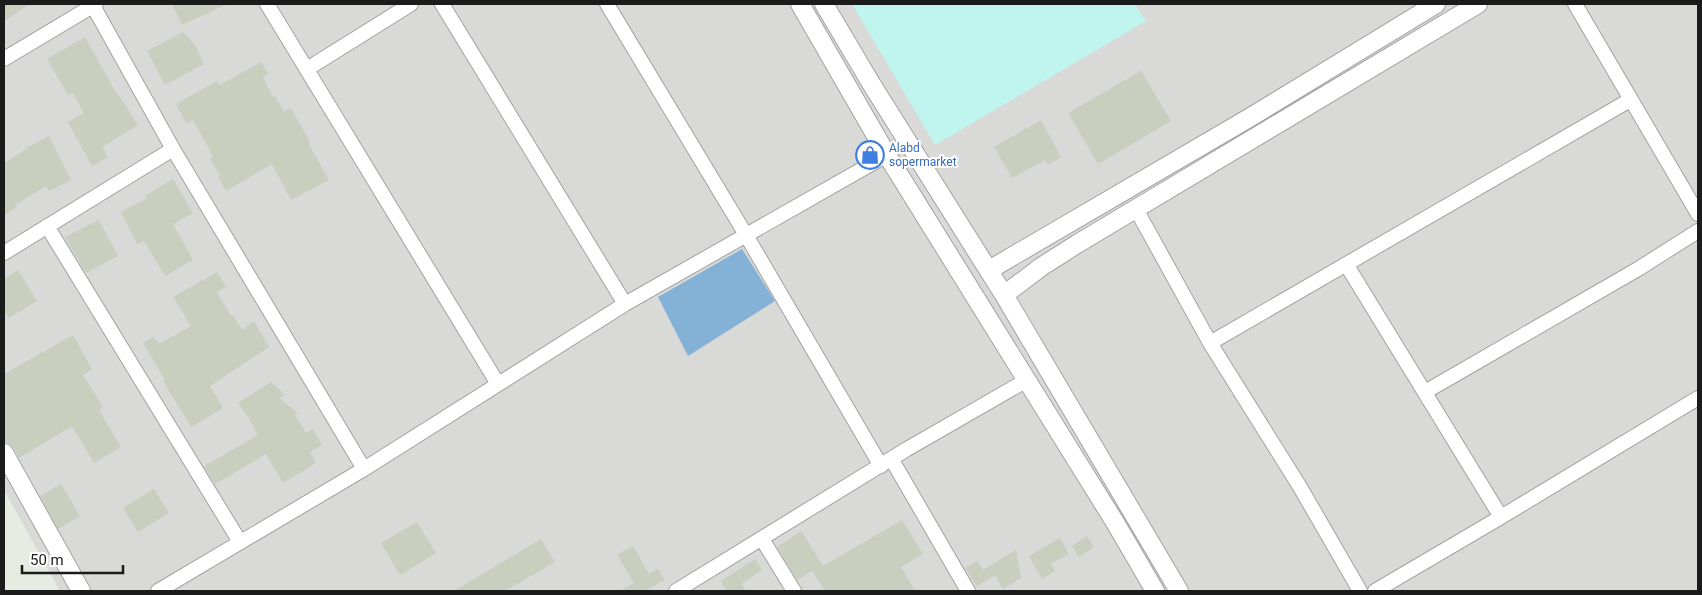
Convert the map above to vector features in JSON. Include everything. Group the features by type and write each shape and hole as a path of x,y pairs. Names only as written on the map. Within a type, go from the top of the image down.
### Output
{"street":[{"path":"4,58 93,4 174,149 364,469"},
{"path":"267,4 498,384"},
{"path":"306,68 411,4"},
{"path":"442,4 625,304"},
{"path":"607,4 886,463 968,591"},
{"path":"800,4 887,155 1116,524 1155,591"},
{"path":"824,4 872,85 989,270 1179,591"},
{"path":"989,270 1249,118 1436,4"},
{"path":"1004,295 1078,244 1449,12 1475,4"},
{"path":"1574,4 1698,214"},
{"path":"853,95 872,85"},
{"path":"1210,343 1630,100"},
{"path":"4,253 174,149"},
{"path":"158,591 364,469 625,304 887,155"},
{"path":"1136,209 1210,343 1300,488 1360,591"},
{"path":"1066,225 1078,244"},
{"path":"47,226 240,542"},
{"path":"1425,392 1638,269 1698,231"},
{"path":"1346,264 1501,518"},
{"path":"676,591 886,463 1027,380"},
{"path":"1375,591 1501,518 1698,398"},
{"path":"4,453 81,591"},
{"path":"1116,524 1132,514"},
{"path":"762,539 794,591"}],"shaded area":[{"path":"4,4 1698,4 1698,591 60,591 4,490"},
{"path":"852,4 1135,4 1146,21 935,145"},
{"path":"742,249 775,301 688,356 658,297"}],"building":[{"path":"4,4 30,4 4,21"},
{"path":"172,4 228,4 182,25"},
{"path":"183,32 195,45 204,64 165,85 147,51"},
{"path":"85,37 118,96 138,125 102,147 108,157 92,166 68,122 84,113 73,93 68,95 47,59"},
{"path":"261,62 268,74 263,77 273,97 275,96 284,112 291,108 329,180 291,200 272,164 226,191 218,177 220,175 210,159 213,156 193,120 186,123 176,104 217,81 220,85"},
{"path":"1141,71 1171,121 1098,164 1068,113"},
{"path":"1041,120 1061,157 1048,165 1045,160 1012,178 994,147"},
{"path":"49,136 71,180 49,191 46,186 15,205 17,207 4,215 4,163 26,148"},
{"path":"173,179 193,213 173,224 193,260 165,276 144,241 137,244 121,212 146,199 145,196"},
{"path":"99,220 118,256 86,273 65,237"},
{"path":"18,270 37,301 9,318 4,309 4,279"},
{"path":"217,272 226,287 217,292 231,316 233,315 242,330 254,321 269,347 210,386 223,408 191,427 143,343 154,337 159,344 191,326 173,297"},
{"path":"73,335 92,369 83,375 103,407 99,410 121,447 94,463 72,426 19,458 13,447 4,440 4,374"},
{"path":"271,382 285,395 279,398 298,413 295,415 306,433 313,429 322,445 310,452 316,463 283,483 266,454 215,484 204,466 258,435 238,403"},
{"path":"61,484 80,516 58,529 40,496"},
{"path":"154,489 169,513 138,532 123,508"},
{"path":"902,520 923,554 901,567 915,591 825,591 812,571 797,580 777,547 801,531 823,566"},
{"path":"417,522 436,553 400,575 381,543"},
{"path":"1087,536 1094,547 1079,557 1072,546"},
{"path":"1060,538 1069,554 1051,564 1055,571 1042,579 1029,556"},
{"path":"541,539 555,562 505,591 454,591"},
{"path":"633,546 649,574 658,569 665,580 645,591 620,591 634,583 617,555"},
{"path":"1016,550 1021,578 1003,589 995,575 977,586 965,568 977,561 983,570"},
{"path":"755,559 762,570 741,584 746,591 727,591 721,581"}],"place":[{"name":"Alabd sopermarket","path":"870,155"}]}
